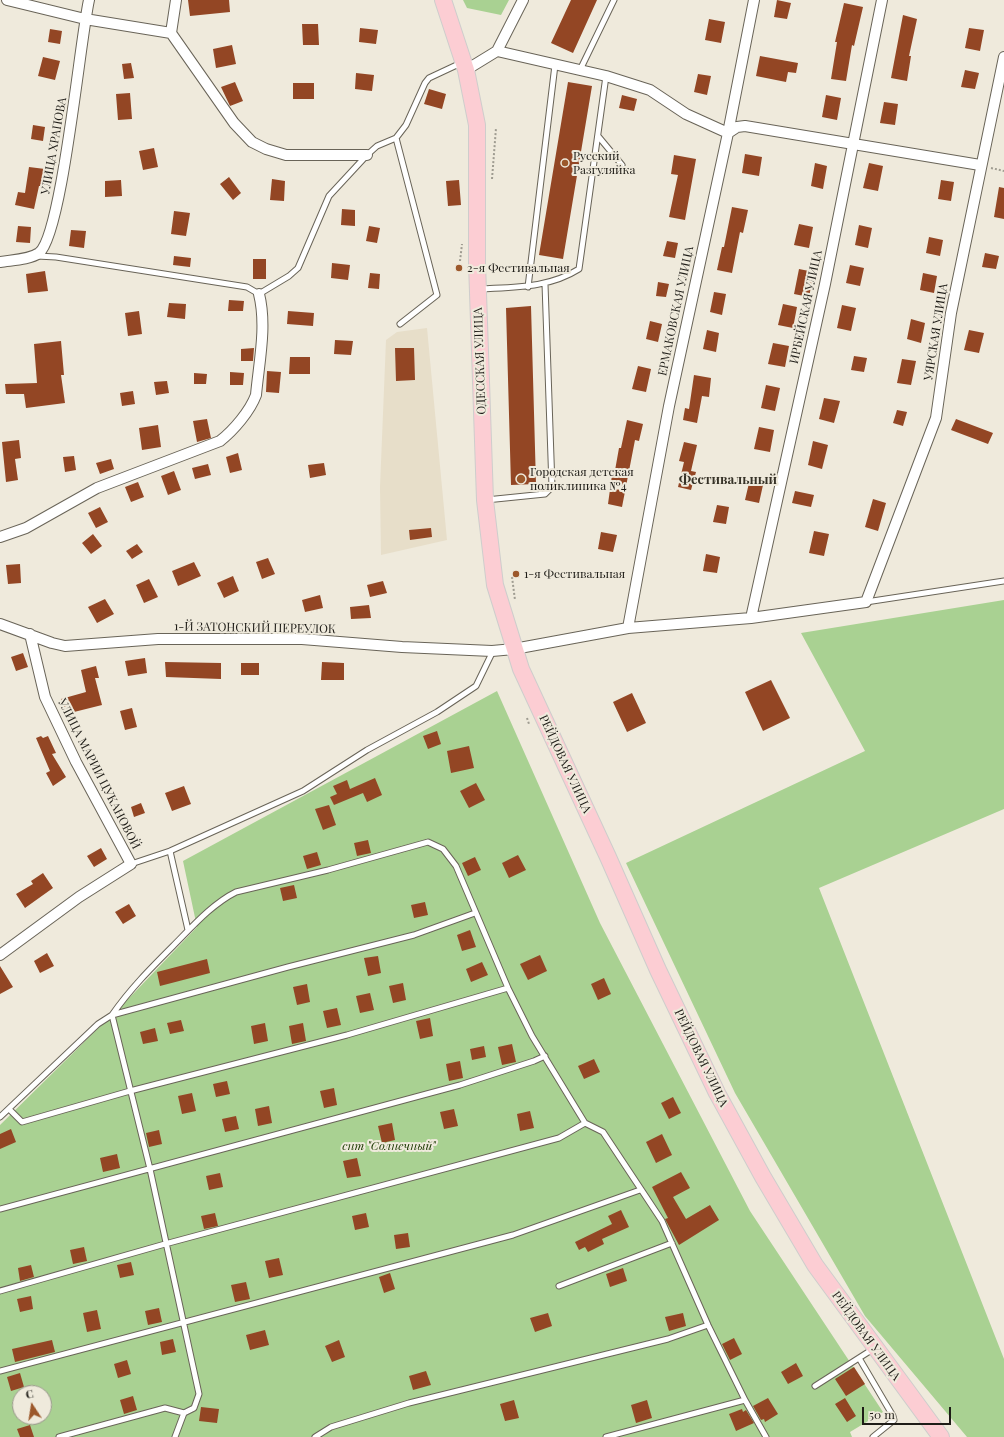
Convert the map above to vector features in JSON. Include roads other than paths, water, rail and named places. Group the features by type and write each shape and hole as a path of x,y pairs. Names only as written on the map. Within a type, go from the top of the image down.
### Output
{"main road":[{"name":"ОДЕССКАЯ УЛИЦА","path":"443,0 465,66 477,125 478,289 485,500 495,585 514,649"},
{"name":"РЕЙДОВАЯ УЛИЦА","path":"514,649 524,676 608,857 658,970 717,1093 763,1177 815,1265 941,1437"}],"street":[{"path":"7,0 85,19 171,33"},
{"name":"УЛИЦА ХРАПОВА","path":"32,256 39,253 48,240 57,203 81,64 85,19 89,0"},
{"path":"176,0 171,33 234,123 252,142 266,149 286,155 367,155"},
{"path":"465,66 497,51 523,0"},
{"name":"ЕРМАКОВСКАЯ УЛИЦА","path":"628,628 669,406 728,133 754,0"},
{"name":"ИРБЕЙСКАЯ УЛИЦА","path":"751,618 825,284 852,142 882,0"},
{"path":"497,51 606,76 650,90 686,114 728,133 737,126 745,126 852,142 980,165"},
{"name":"УЯРСКАЯ УЛИЦА","path":"866,602 936,418 951,313 980,165 1004,57"},
{"path":"0,262 32,256"},
{"path":"0,537 26,528 97,488 220,441 228,435 254,402 256,395 262,326 262,307 259,294"},
{"path":"514,649 628,628 751,618 866,602"},
{"name":"1-Й ЗАТОНСКИЙ ПЕРЕУЛОК","path":"0,624 52,643 65,646 158,639 302,639 402,647 492,651"},
{"name":"УЛИЦА МАРИИ ЦУКАНОВОЙ","path":"0,955 79,897 131,864 76,762 45,697 30,634"}],"lane":[{"path":"580,70 614,0"},
{"path":"528,287 555,65"},
{"path":"32,256 56,257 247,287 259,294 289,276 298,268 329,196 377,146 396,138 406,125 425,83 430,78 465,66"},
{"path":"478,289 528,287 545,284 568,276 579,269 606,76"},
{"path":"598,136 622,165"},
{"path":"396,138 437,295 400,324"},
{"path":"485,500 545,494 552,487 545,284"},
{"path":"866,602 1004,581"},
{"path":"131,864 170,851 303,791 366,750 437,712 476,686 492,651 514,649"},
{"path":"59,1437 165,1408 184,1413 194,1408 199,1394 184,1322 165,1244 150,1169 112,1015 129,991 188,930 226,897 236,892 328,870 428,842 443,849 456,866 508,988 532,1036 585,1123 603,1132 640,1190 662,1221 708,1325 745,1400 766,1437"},
{"path":"170,851 188,930"},
{"path":"0,1117 98,1024 112,1015 288,967 414,935 475,913"},
{"path":"9,1109 22,1122 347,1035 508,988"},
{"path":"0,1209 277,1136 460,1085 545,1056"},
{"path":"0,1291 165,1244 560,1138 585,1123"},
{"path":"0,1371 513,1234 640,1190"},
{"path":"559,1286 672,1243"},
{"path":"315,1437 331,1427 409,1403 660,1341 708,1325"},
{"path":"815,1386 875,1348"},
{"path":"859,1358 894,1420 891,1424 873,1437"},
{"path":"606,1437 745,1400"},
{"path":"175,1437 184,1413"}],"place":[{"name":"Русский Разгуляйка","path":"565,163"},
{"name":"2-я Фестивальная","path":"459,268"},
{"name":"Городская детская поликлиника №4","path":"521,479"},
{"name":"1-я Фестивальная","path":"516,574"}],"district":[{"name":"Фестивальный","path":"728,480"}],"park label":[{"name":"снт \"Солнечный\"","path":"389,1146"}]}
